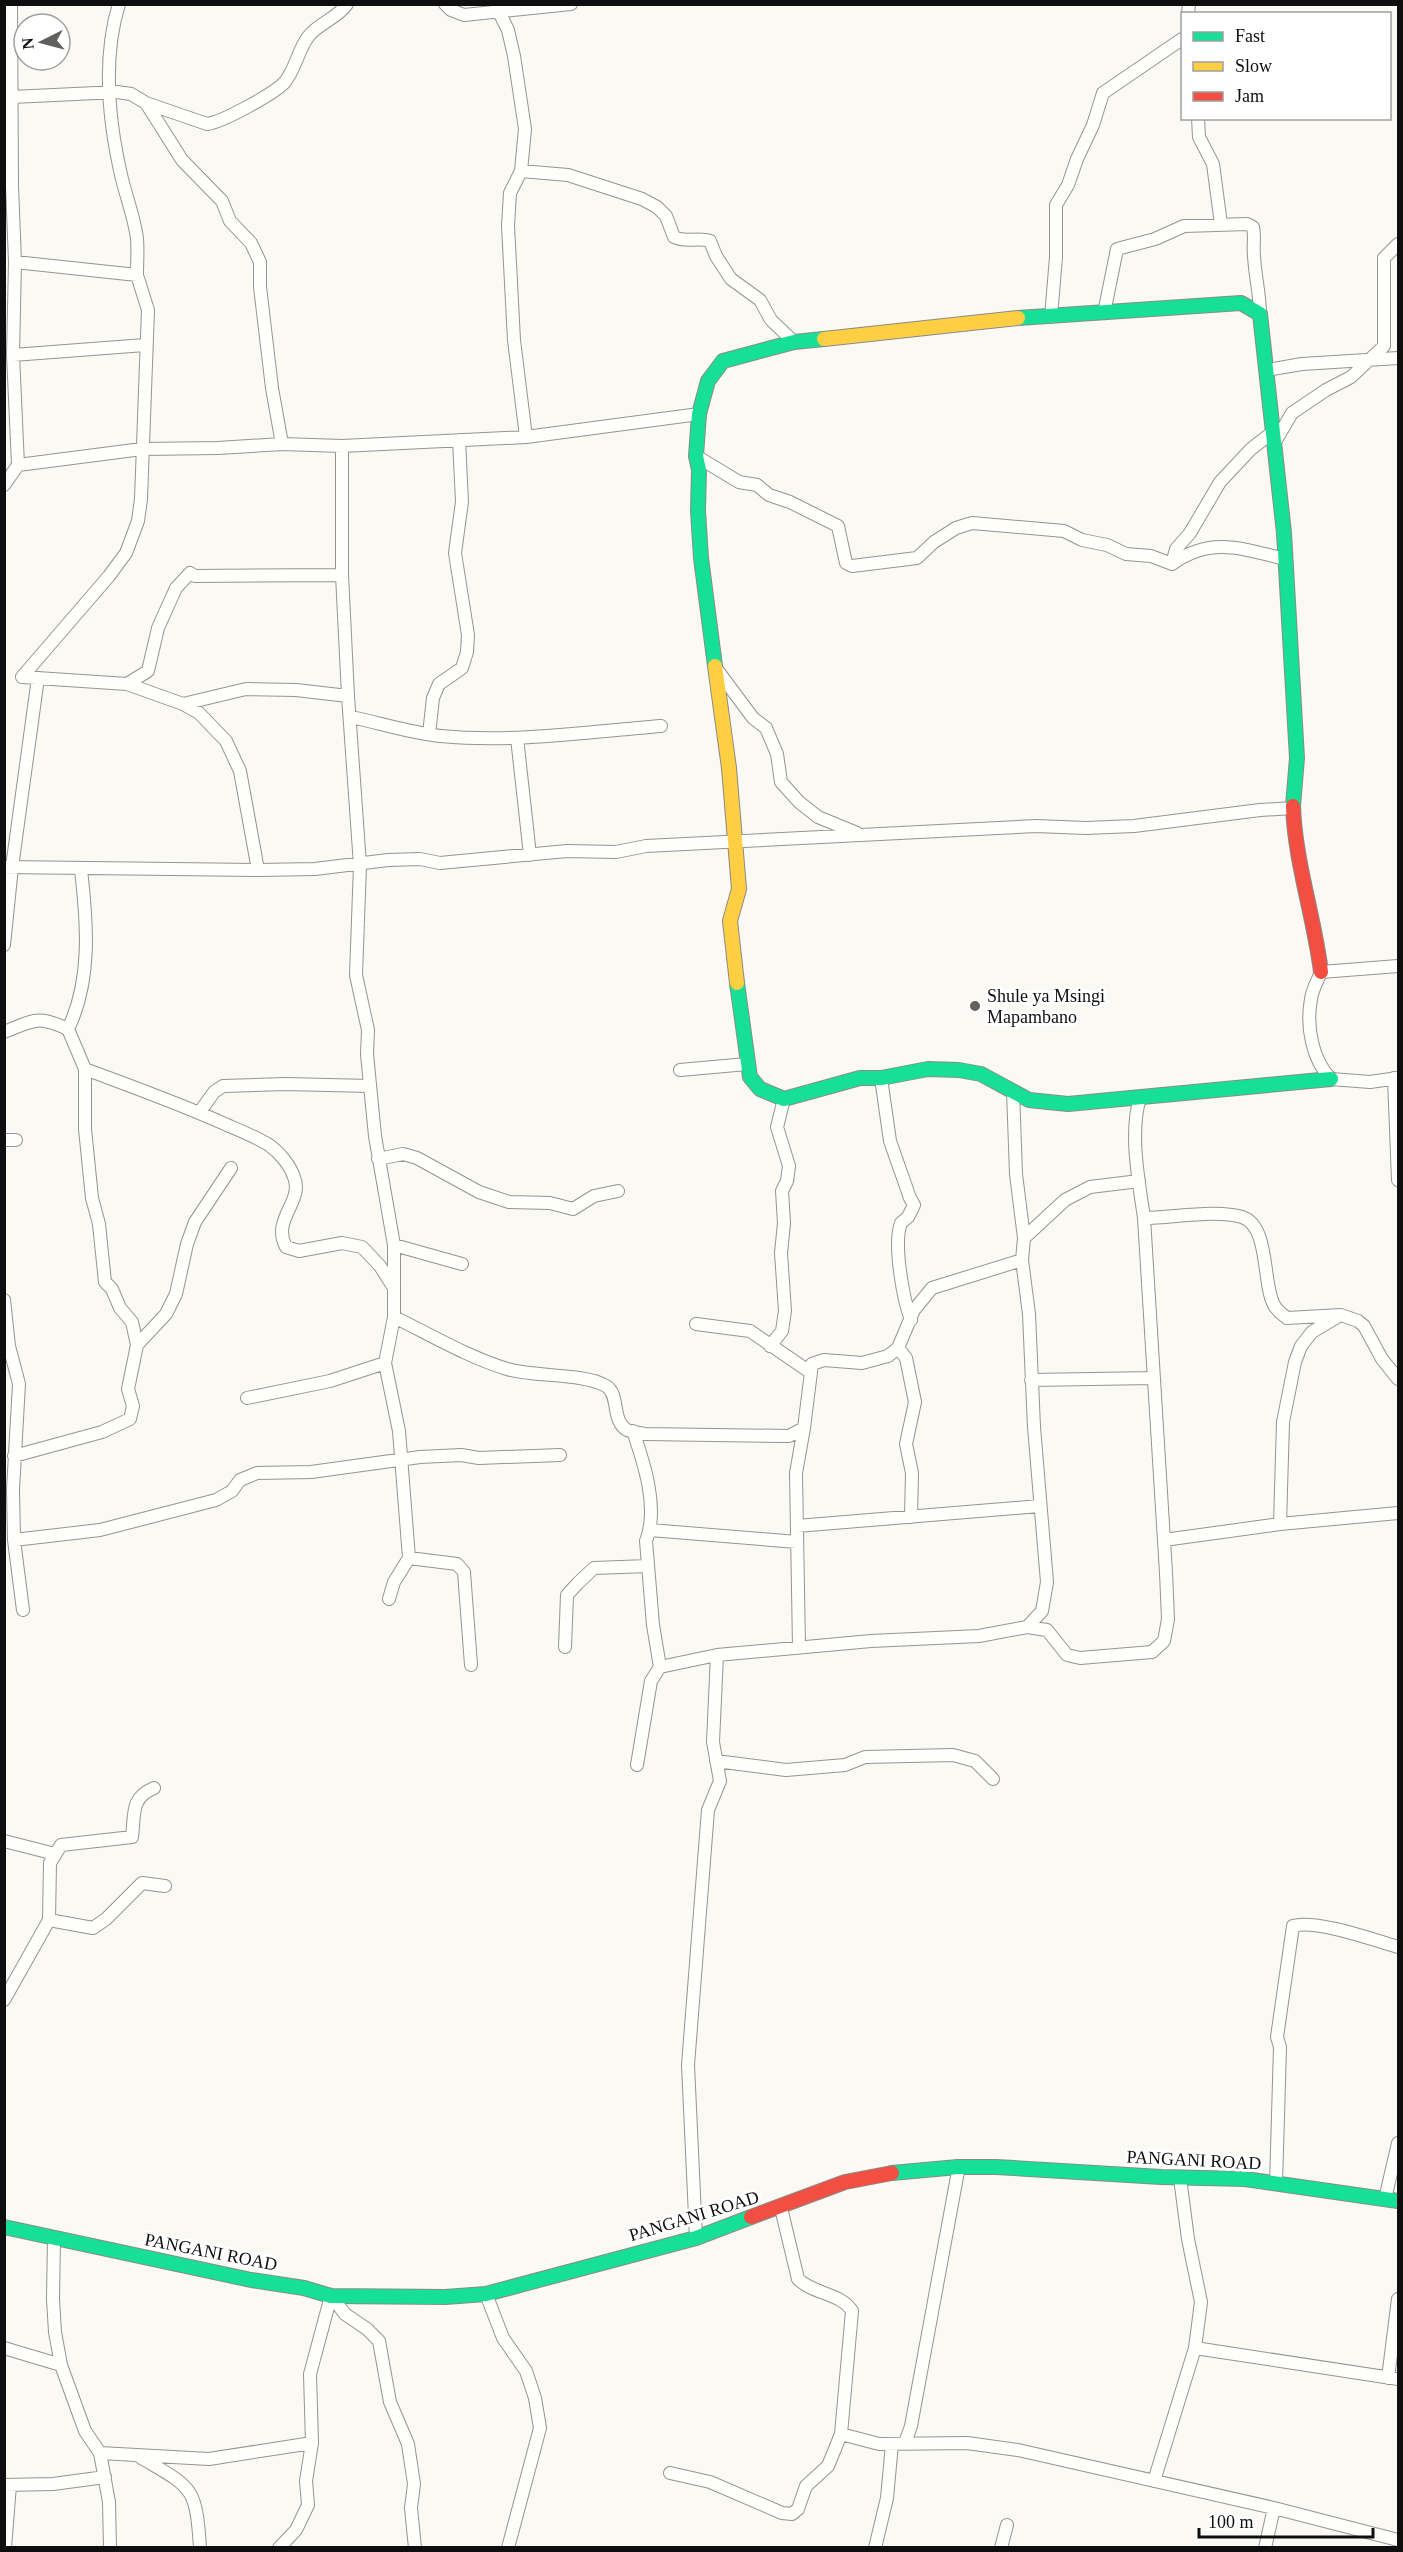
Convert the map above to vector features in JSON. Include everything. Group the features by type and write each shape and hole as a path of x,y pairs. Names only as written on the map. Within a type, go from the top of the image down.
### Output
{"street":[{"path":"4,485 18,465 14,355 15,262 8,186 12,97 8,80 11,4"},
{"path":"119,4 109,50 122,178 132,211 137,239 137,275 148,310 145,345 147,449 138,521 126,553 109,576 22,677 127,684 183,704 199,713 226,741 240,771 258,870"},
{"path":"12,97 114,92 131,94 146,104 207,124 239,112 285,82 309,36 339,14 347,4"},
{"path":"446,4 451,10 464,15 571,4"},
{"path":"498,10 508,30 514,56 525,129 521,171 510,193 508,226 514,340 526,436"},
{"path":"1051,317 1056,257 1056,205 1068,186 1077,159 1093,125 1103,93 1181,40"},
{"path":"146,104 182,160 222,201 230,221 251,243 260,262 260,287 272,388 282,444"},
{"path":"1198,120 1199,137 1213,164 1221,224"},
{"path":"521,171 568,175 642,199 657,207 666,216 672,235 676,239 703,238 710,241 716,256 731,279 760,300 771,320 794,342"},
{"path":"1104,312 1117,249 1155,239 1184,226 1221,224 1253,226 1285,559 1297,758 1293,808 1299,855 1317,938 1321,972 1311,998 1309,1029 1320,1068 1331,1080"},
{"path":"1172,564 1176,549 1190,533 1220,482 1251,449 1274,437 1292,413 1326,390 1351,377 1384,346 1384,258 1398,244"},
{"path":"15,262 137,275"},
{"path":"1260,314 1241,303 967,322 794,342 723,362 708,381 699,414 696,456 701,558 729,768 739,889 730,921 747,1064 750,1077 760,1089 784,1099 860,1078 881,1078 928,1069 959,1070 981,1074 1029,1100 1068,1104 1331,1080 1370,1082 1396,1078 1398,1180"},
{"path":"14,355 145,345"},
{"path":"1267,370 1302,364 1398,358"},
{"path":"18,465 147,449 282,444 342,446 526,436 699,414"},
{"path":"429,734 433,698 439,684 462,668 467,652 468,634 454,553 462,502 459,440"},
{"path":"342,446 342,575 360,865 356,975 368,1030 370,1086 378,1159 394,1245 394,1317 386,1363 402,1460 409,1558 397,1575 389,1599"},
{"path":"696,456 740,482 757,485 769,495 790,502 838,526 846,563 852,566 917,558 934,542 956,528 972,523 1064,531 1082,540 1107,545 1126,554 1151,556 1172,564"},
{"path":"1172,564 1182,556 1212,546 1231,547 1285,559"},
{"path":"127,684 148,671 158,628 176,588 190,573 195,576 342,575"},
{"path":"716,667 753,718 766,728 777,754 781,782 799,802 818,817 861,835"},
{"path":"4,945 8,867 38,678"},
{"path":"183,704 246,689 296,690 348,696"},
{"path":"351,717 429,734 471,738 517,738 661,726"},
{"path":"517,738 530,855"},
{"path":"8,867 81,870 315,869 388,860 420,859 440,863 567,851 616,852 646,846 1036,826 1086,828 1134,826 1293,808"},
{"path":"14,1456 102,1432 130,1419 133,1406 128,1389 137,1345 132,1322 120,1308 112,1289 105,1282 99,1224 92,1197 85,1129 85,1069 68,1029 80,997 87,937 81,870"},
{"path":"1321,972 1398,966"},
{"path":"4,1032 39,1020 46,1020 68,1029"},
{"path":"680,1070 747,1064"},
{"path":"85,1069 199,1113 270,1145 283,1157 295,1178 296,1190 284,1219 282,1238 286,1247 299,1251 352,1243 362,1247 380,1266 394,1288"},
{"path":"881,1078 890,1141 910,1198 915,1205 908,1217 901,1223 898,1238 904,1299 910,1320"},
{"path":"199,1113 214,1092 223,1086 285,1084 370,1086"},
{"path":"1014,1091 1016,1174 1024,1238 1022,1260 1029,1314 1031,1380 1047,1582 1042,1611 1027,1627"},
{"path":"660,1667 717,1655 871,1641 979,1636 1027,1627 1047,1630 1067,1655 1080,1658 1152,1652 1164,1641 1168,1619 1164,1540 1144,1218 1135,1115 1140,1098"},
{"path":"770,1346 782,1331 785,1311 781,1253 784,1223 782,1191 787,1181 789,1166 777,1127 784,1099"},
{"path":"378,1159 403,1154 417,1158 479,1192 509,1202 550,1203 573,1209 594,1197 618,1191"},
{"path":"137,1345 166,1314 176,1294 187,1244 195,1222 231,1168"},
{"path":"1024,1238 1065,1200 1090,1187 1139,1181"},
{"path":"1144,1218 1220,1215 1244,1217 1256,1228 1261,1238 1269,1289 1275,1308 1287,1318 1341,1315 1358,1321 1364,1326 1382,1359 1398,1379"},
{"path":"394,1245 462,1264"},
{"path":"799,1647 796,1473 812,1364 824,1360 862,1362 888,1356 898,1348 920,1302 932,1288 1022,1260"},
{"path":"4,1300 9,1346 19,1384 14,1456 14,1540 23,1610"},
{"path":"1280,1524 1283,1422 1295,1362 1301,1346 1312,1332 1341,1315"},
{"path":"394,1317 508,1370 584,1380 607,1386 612,1392 614,1406 621,1423 627,1430 645,1434 789,1436 804,1428"},
{"path":"696,1324 750,1331 810,1372"},
{"path":"898,1348 906,1358 915,1402 906,1444 912,1473 911,1517"},
{"path":"247,1398 330,1381 386,1363"},
{"path":"1031,1380 1153,1378"},
{"path":"633,1431 647,1486 650,1530 646,1541 660,1667 651,1681 637,1765"},
{"path":"14,1540 100,1530 216,1500 232,1491 240,1480 257,1473 311,1472 461,1455 479,1458 560,1455"},
{"path":"796,1526 1040,1506"},
{"path":"1164,1540 1280,1524 1398,1513"},
{"path":"650,1530 797,1542"},
{"path":"409,1558 457,1564 464,1572 471,1665"},
{"path":"565,1647 567,1595 578,1582 594,1568 648,1566"},
{"path":"696,2238 688,2065 708,1810 720,1781 713,1742 717,1655"},
{"path":"716,1761 786,1770 845,1765 865,1757 953,1755 975,1761 993,1779"},
{"path":"4,2000 49,1920 50,1863 61,1845 132,1837 136,1800 142,1793 154,1788"},
{"path":"4,1841 55,1854"},
{"path":"49,1920 93,1928 106,1919 142,1883 165,1886"},
{"path":"1276,2184 1280,2047 1277,2037 1293,1926 1301,1923 1327,1928 1398,1947"},
{"path":"1392,2200 1398,2144"},
{"path":"905,2443 911,2426 959,2166"},
{"name":"PANGANI ROAD","path":"4,2227 251,2280 304,2288 331,2296 404,2298 486,2294 571,2274 635,2253 696,2238 781,2208 845,2182 870,2176 959,2166 1180,2178 1245,2179 1392,2200"},
{"path":"1154,2481 1194,2348 1201,2302 1188,2239 1180,2178"},
{"path":"670,2473 710,2482 782,2513 792,2514 798,2509 807,2486 828,2466 841,2434 852,2311 846,2302 807,2287 798,2279 781,2208"},
{"path":"54,2238 55,2332 61,2365 84,2431 100,2453 109,2502 110,2547"},
{"path":"486,2294 503,2338 526,2371 535,2398 540,2428 508,2547"},
{"path":"279,2547 299,2525 308,2505 306,2481 312,2443 310,2374 331,2296"},
{"path":"331,2296 345,2314 367,2329 379,2341 390,2402 408,2444 414,2484 411,2508 415,2547"},
{"path":"1194,2348 1393,2379 1398,2299"},
{"path":"4,2348 61,2365"},
{"path":"841,2434 864,2442 967,2443 1018,2450 1274,2508 1398,2540"},
{"path":"100,2453 210,2459 312,2443"},
{"path":"874,2547 887,2498 892,2444"},
{"path":"139,2456 183,2483 194,2498 200,2547"},
{"path":"5,2547 7,2485 53,2484 105,2476"},
{"path":"1265,2547 1274,2508"},
{"path":"1002,2547 1007,2525"}],"traffic: fast":[{"path":"1018,318 1241,303 1260,314 1284,533 1297,758 1293,806"},
{"path":"715,666 701,558 698,511 699,470 696,456 699,414 708,381 723,361 794,342 824,339"},
{"path":"737,983 750,1077 760,1089 784,1099 860,1078 881,1078 928,1069 959,1070 981,1074 1029,1100 1068,1104 1331,1079"},
{"path":"892,2173 958,2167 996,2167 1161,2177 1245,2179 1398,2201"},
{"path":"4,2227 251,2280 304,2288 331,2296 445,2297 486,2294 696,2238 751,2217"}],"traffic: slow":[{"path":"824,339 1018,318"},
{"path":"715,666 729,768 739,889 730,921 737,983"}],"traffic: jam":[{"path":"1293,806 1297,848 1321,972"},
{"path":"751,2217 845,2182 892,2173"}],"place":[{"name":"Shule ya Msingi Mapambano","path":"975,1006"}]}
